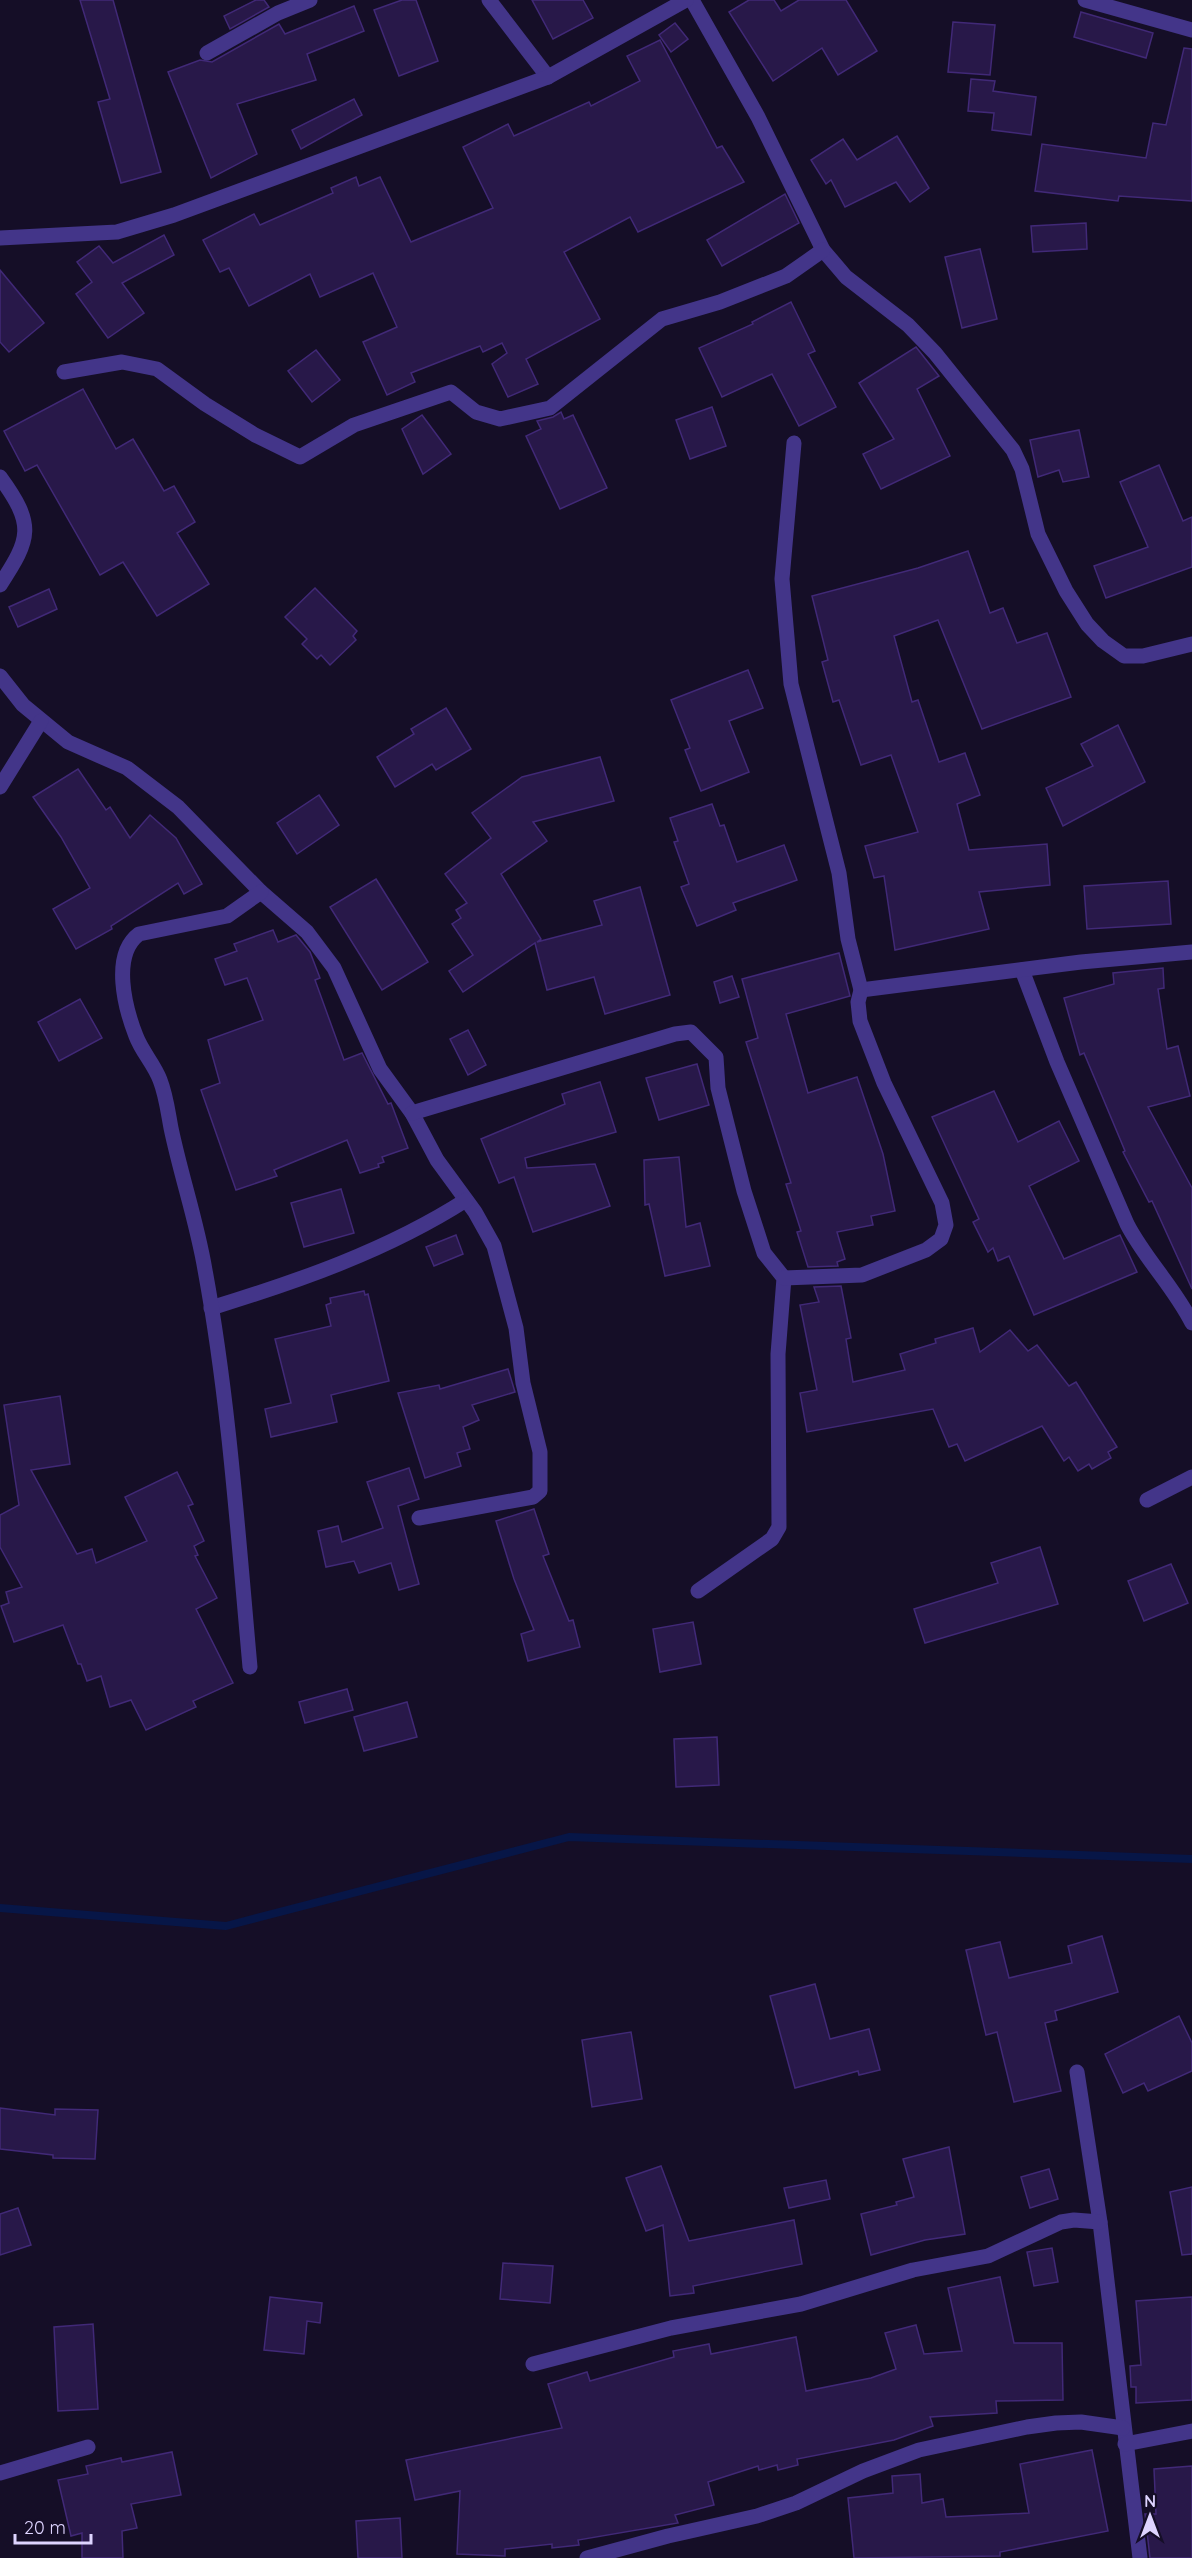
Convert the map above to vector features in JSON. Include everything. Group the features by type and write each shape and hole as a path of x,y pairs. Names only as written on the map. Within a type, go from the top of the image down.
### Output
{"street":[{"path":"207,53 278,13 310,0"},
{"path":"489,0 548,77"},
{"path":"0,238 117,232 174,214 548,77 686,0"},
{"path":"692,0 758,117 823,250 846,277 908,325 935,353 1013,450 1022,469 1038,534 1066,591 1087,624 1103,641 1124,656 1143,656 1192,644"},
{"path":"1085,0 1192,30"},
{"path":"64,372 122,362 157,369 205,404 255,435 300,457 354,425 451,392 476,412 500,419 550,408 662,319 720,302 786,276 823,250"},
{"path":"784,1278 862,1275 926,1250 941,1239 946,1226 942,1203 884,1083 860,1021 858,1002 861,990 849,939 839,873 791,684 782,579 794,443"},
{"path":"0,477 23,516 26,537 20,554 0,585"},
{"path":"0,676 41,721 68,742 108,758 143,777 178,807 261,892 307,932 334,968 380,1069 412,1113 437,1160 475,1212 494,1246 516,1328 523,1383 540,1452 540,1491 533,1497 419,1518"},
{"path":"0,787 41,721"},
{"path":"250,1667 234,1496 211,1308 190,1197 180,1172 160,1080 136,1037 126,1003 124,963 132,939 139,934 227,916 261,892"},
{"path":"861,990 1192,952"},
{"path":"1022,970 1057,1062 1136,1242 1163,1275 1192,1323"},
{"path":"412,1113 675,1034 691,1032 716,1057 718,1089 744,1191 765,1253 784,1278 778,1354 779,1527 772,1539 698,1591"},
{"path":"211,1308 280,1286 366,1252 430,1223 466,1200"},
{"path":"1147,1500 1192,1476"},
{"path":"1077,2072 1100,2222 1140,2558"},
{"path":"533,2364 671,2328 801,2304 913,2270 988,2256 1061,2222 1100,2222"},
{"path":"588,2558 668,2536 757,2516 796,2503 863,2471 919,2450 1027,2427 1082,2422 1124,2436 1192,2431"},
{"path":"0,2473 88,2447"}],"building":[{"path":"80,0 113,0 161,172 121,183 98,102 110,99"},
{"path":"256,0 264,0 269,7 230,29 224,16"},
{"path":"402,0 416,0 438,61 399,76 374,10"},
{"path":"532,0 583,0 593,18 553,39"},
{"path":"749,0 774,0 781,11 799,0 846,0 877,51 838,75 822,48 773,81 729,12"},
{"path":"354,6 364,31 307,54 316,80 237,104 257,154 211,178 168,72 200,60 212,62 279,24 285,34"},
{"path":"1081,12 1153,33 1146,58 1074,37"},
{"path":"953,22 995,25 990,75 948,72"},
{"path":"675,23 688,39 671,52 659,35"},
{"path":"660,40 717,148 722,146 744,182 638,232 630,217 564,252 600,319 526,359 538,384 508,397 492,364 507,353 502,343 483,352 480,346 411,373 415,382 387,395 363,342 397,327 373,273 320,297 310,274 249,306 229,268 220,272 203,240 254,214 260,225 333,193 331,188 356,177 359,186 380,177 411,242 493,208 463,147 508,124 514,136 589,102 591,106 640,81 627,56"},
{"path":"1184,48 1192,49 1192,201 1119,196 1118,201 1035,191 1042,144 1146,158 1153,123 1166,125"},
{"path":"971,79 995,81 993,91 1036,97 1031,135 992,130 994,113 968,111"},
{"path":"354,99 362,115 301,149 292,130"},
{"path":"897,136 929,188 910,202 896,182 845,207 831,180 826,184 811,160 843,139 857,160"},
{"path":"785,194 799,223 722,266 707,240"},
{"path":"1086,223 1087,249 1033,252 1031,226"},
{"path":"164,235 174,255 122,283 144,313 108,338 76,294 92,282 77,262 99,246 113,263"},
{"path":"980,249 997,319 962,328 945,257"},
{"path":"0,270 44,323 9,352 0,342"},
{"path":"791,302 815,351 808,354 836,407 799,426 772,374 722,397 699,348 753,324 752,322"},
{"path":"916,347 939,376 917,389 950,456 881,489 863,454 894,439 859,383"},
{"path":"316,350 340,380 312,402 288,371"},
{"path":"83,389 116,449 133,439 164,491 174,486 195,522 177,533 209,584 157,616 123,562 100,575 37,465 25,471 4,431"},
{"path":"712,407 726,446 690,459 676,420"},
{"path":"561,412 564,419 573,415 607,488 560,509 526,436 541,429 537,421 553,417"},
{"path":"422,415 451,454 423,474 402,429"},
{"path":"1079,430 1089,477 1063,482 1059,470 1038,477 1030,440"},
{"path":"1159,465 1183,521 1192,517 1192,567 1106,598 1094,566 1148,547 1120,482"},
{"path":"968,551 990,613 1003,608 1017,643 1047,633 1071,697 982,729 938,620 894,636 912,702 918,700 939,762 965,753 980,795 957,804 969,850 1047,844 1050,885 979,892 989,929 895,950 884,876 874,878 865,846 918,832 891,755 861,765 839,700 833,702 822,662 828,660 812,596 918,568"},
{"path":"315,588 357,631 353,636 356,640 330,665 321,655 317,659 302,644 307,639 285,617"},
{"path":"49,589 57,609 18,627 9,607"},
{"path":"748,670 763,708 729,721 749,772 701,791 685,750 690,748 671,700"},
{"path":"446,708 471,749 436,770 432,764 395,787 377,757 414,734 411,729"},
{"path":"1118,725 1145,782 1063,826 1046,788 1093,766 1081,744"},
{"path":"600,757 614,801 533,822 547,841 501,874 541,939 537,942 602,925 594,901 640,887 670,995 605,1014 594,977 547,990 535,943 463,992 449,971 473,955 452,924 461,918 456,910 467,903 445,874 491,838 472,813 522,777"},
{"path":"78,769 106,810 110,807 130,838 150,815 176,838 202,884 184,894 178,883 111,926 112,929 76,949 53,909 90,888 61,837 33,797"},
{"path":"319,795 339,825 297,854 277,823"},
{"path":"712,804 720,826 724,825 737,862 784,845 797,880 733,903 736,910 697,926 681,887 689,884 674,842 678,841 670,818"},
{"path":"376,879 428,962 382,990 330,907"},
{"path":"1168,881 1171,924 1087,929 1084,886"},
{"path":"273,930 278,942 296,935 310,952 320,978 315,980 344,1060 362,1053 388,1104 391,1103 408,1148 382,1157 384,1162 378,1164 379,1167 360,1173 347,1140 274,1170 277,1176 236,1190 201,1090 220,1083 208,1040 263,1020 247,978 225,985 215,959 237,951 234,944"},
{"path":"839,953 850,996 786,1014 808,1093 857,1077 883,1154 895,1211 871,1216 873,1225 837,1232 845,1259 837,1262 838,1266 808,1267 797,1232 801,1231 786,1184 791,1183 746,1042 758,1038 742,979"},
{"path":"1163,968 1164,988 1158,989 1167,1049 1178,1046 1190,1096 1148,1107 1192,1188 1192,1289 1152,1201 1149,1202 1123,1152 1125,1151 1084,1053 1080,1055 1064,998 1114,984 1113,973"},
{"path":"732,976 739,997 720,1003 714,982"},
{"path":"80,999 102,1038 59,1061 38,1022"},
{"path":"468,1030 486,1065 468,1075 450,1039"},
{"path":"697,1064 709,1105 659,1120 646,1078"},
{"path":"600,1082 616,1132 525,1158 527,1168 595,1164 610,1206 533,1232 514,1177 499,1183 481,1139 565,1104 562,1094"},
{"path":"994,1091 1018,1142 1059,1121 1079,1161 1029,1186 1064,1259 1120,1235 1137,1272 1034,1315 1009,1256 998,1261 993,1248 988,1252 973,1222 979,1219 932,1117"},
{"path":"679,1157 686,1227 700,1223 710,1266 665,1276 649,1204 645,1205 644,1160"},
{"path":"341,1189 354,1233 304,1247 291,1203"},
{"path":"456,1235 463,1254 434,1266 426,1247"},
{"path":"841,1286 851,1338 846,1339 853,1382 905,1370 900,1354 936,1343 935,1339 973,1328 980,1352 1010,1330 1028,1351 1037,1345 1069,1386 1076,1382 1117,1447 1108,1452 1111,1458 1092,1469 1089,1464 1078,1471 1069,1457 1064,1461 1042,1426 965,1461 957,1444 949,1447 933,1409 807,1432 800,1393 817,1390 800,1305 819,1302 814,1287"},
{"path":"364,1291 365,1295 368,1294 389,1381 331,1395 337,1422 271,1437 265,1409 291,1403 275,1339 331,1326 326,1305 331,1303 330,1298"},
{"path":"508,1369 515,1392 472,1405 479,1420 463,1427 470,1449 457,1453 461,1466 425,1478 398,1393 439,1385 440,1389"},
{"path":"60,1396 70,1464 31,1470 77,1554 92,1549 96,1563 147,1541 125,1497 177,1472 193,1504 188,1506 204,1541 194,1546 198,1555 195,1556 217,1598 196,1609 233,1683 193,1701 196,1707 146,1730 131,1700 110,1707 101,1676 87,1681 63,1625 14,1642 1,1606 9,1603 6,1592 22,1587 0,1547 0,1515 19,1505 4,1405"},
{"path":"409,1468 419,1499 398,1506 419,1584 399,1590 391,1563 359,1573 354,1561 326,1567 318,1531 338,1526 342,1542 383,1528 367,1482"},
{"path":"534,1509 549,1554 543,1556 569,1621 573,1620 580,1647 528,1661 521,1634 534,1630 514,1579 496,1521"},
{"path":"1040,1547 1058,1604 925,1643 914,1609 998,1583 991,1563"},
{"path":"1171,1564 1188,1603 1144,1621 1128,1581"},
{"path":"693,1622 701,1664 660,1672 653,1629"},
{"path":"347,1689 353,1710 305,1723 299,1702"},
{"path":"407,1702 417,1737 364,1751 354,1717"},
{"path":"717,1737 719,1785 676,1787 674,1739"},
{"path":"1102,1936 1118,1992 1055,2011 1057,2020 1045,2023 1061,2091 1014,2102 997,2032 986,2035 966,1950 1000,1942 1009,1978 1072,1963 1068,1946"},
{"path":"815,1984 830,2039 869,2029 880,2070 859,2075 858,2071 795,2088 770,1996"},
{"path":"1179,2016 1192,2043 1192,2071 1148,2091 1144,2083 1123,2093 1105,2054"},
{"path":"631,2032 642,2099 592,2107 582,2040"},
{"path":"0,2108 55,2115 55,2109 98,2110 95,2159 53,2158 53,2155 0,2149"},
{"path":"949,2147 965,2234 925,2240 871,2255 861,2214 897,2205 896,2202 914,2197 903,2159"},
{"path":"661,2166 689,2241 794,2220 802,2264 693,2286 694,2293 670,2296 663,2225 646,2231 626,2178"},
{"path":"1049,2169 1058,2199 1030,2208 1021,2177"},
{"path":"826,2180 830,2199 789,2208 784,2188"},
{"path":"1192,2187 1192,2254 1182,2255 1170,2192"},
{"path":"18,2208 31,2245 0,2255 0,2214"},
{"path":"1052,2248 1058,2282 1034,2286 1027,2252"},
{"path":"503,2263 553,2266 550,2303 500,2299"},
{"path":"1000,2277 1014,2343 1062,2343 1063,2400 996,2401 997,2413 930,2417 933,2426 894,2440 797,2459 798,2465 778,2470 777,2465 759,2470 758,2466 708,2482 714,2505 675,2515 678,2523 578,2540 579,2545 552,2548 552,2544 505,2549 505,2556 457,2554 460,2491 415,2500 406,2460 562,2428 548,2384 587,2372 590,2381 674,2357 673,2351 709,2344 711,2354 796,2337 806,2391 871,2378 896,2369 885,2333 916,2325 924,2354 962,2351 948,2288"},
{"path":"270,2297 322,2303 320,2323 307,2321 304,2354 264,2350"},
{"path":"1192,2297 1192,2400 1136,2403 1136,2387 1131,2387 1130,2366 1141,2365 1136,2301"},
{"path":"93,2324 98,2409 58,2411 54,2327"},
{"path":"1092,2450 1108,2531 1000,2552 1000,2556 854,2558 848,2498 893,2493 892,2476 920,2474 922,2503 943,2499 946,2517 1029,2513 1020,2464"},
{"path":"172,2452 181,2495 131,2504 137,2528 122,2531 123,2558 82,2558 82,2533 71,2536 58,2480 88,2474 86,2466 121,2458 122,2462"},
{"path":"1192,2466 1192,2558 1150,2558 1145,2514 1156,2514 1154,2469"},
{"path":"400,2518 402,2558 358,2558 356,2521"}],"waterway":[{"path":"0,1908 226,1926 569,1837 1192,1859"}]}
